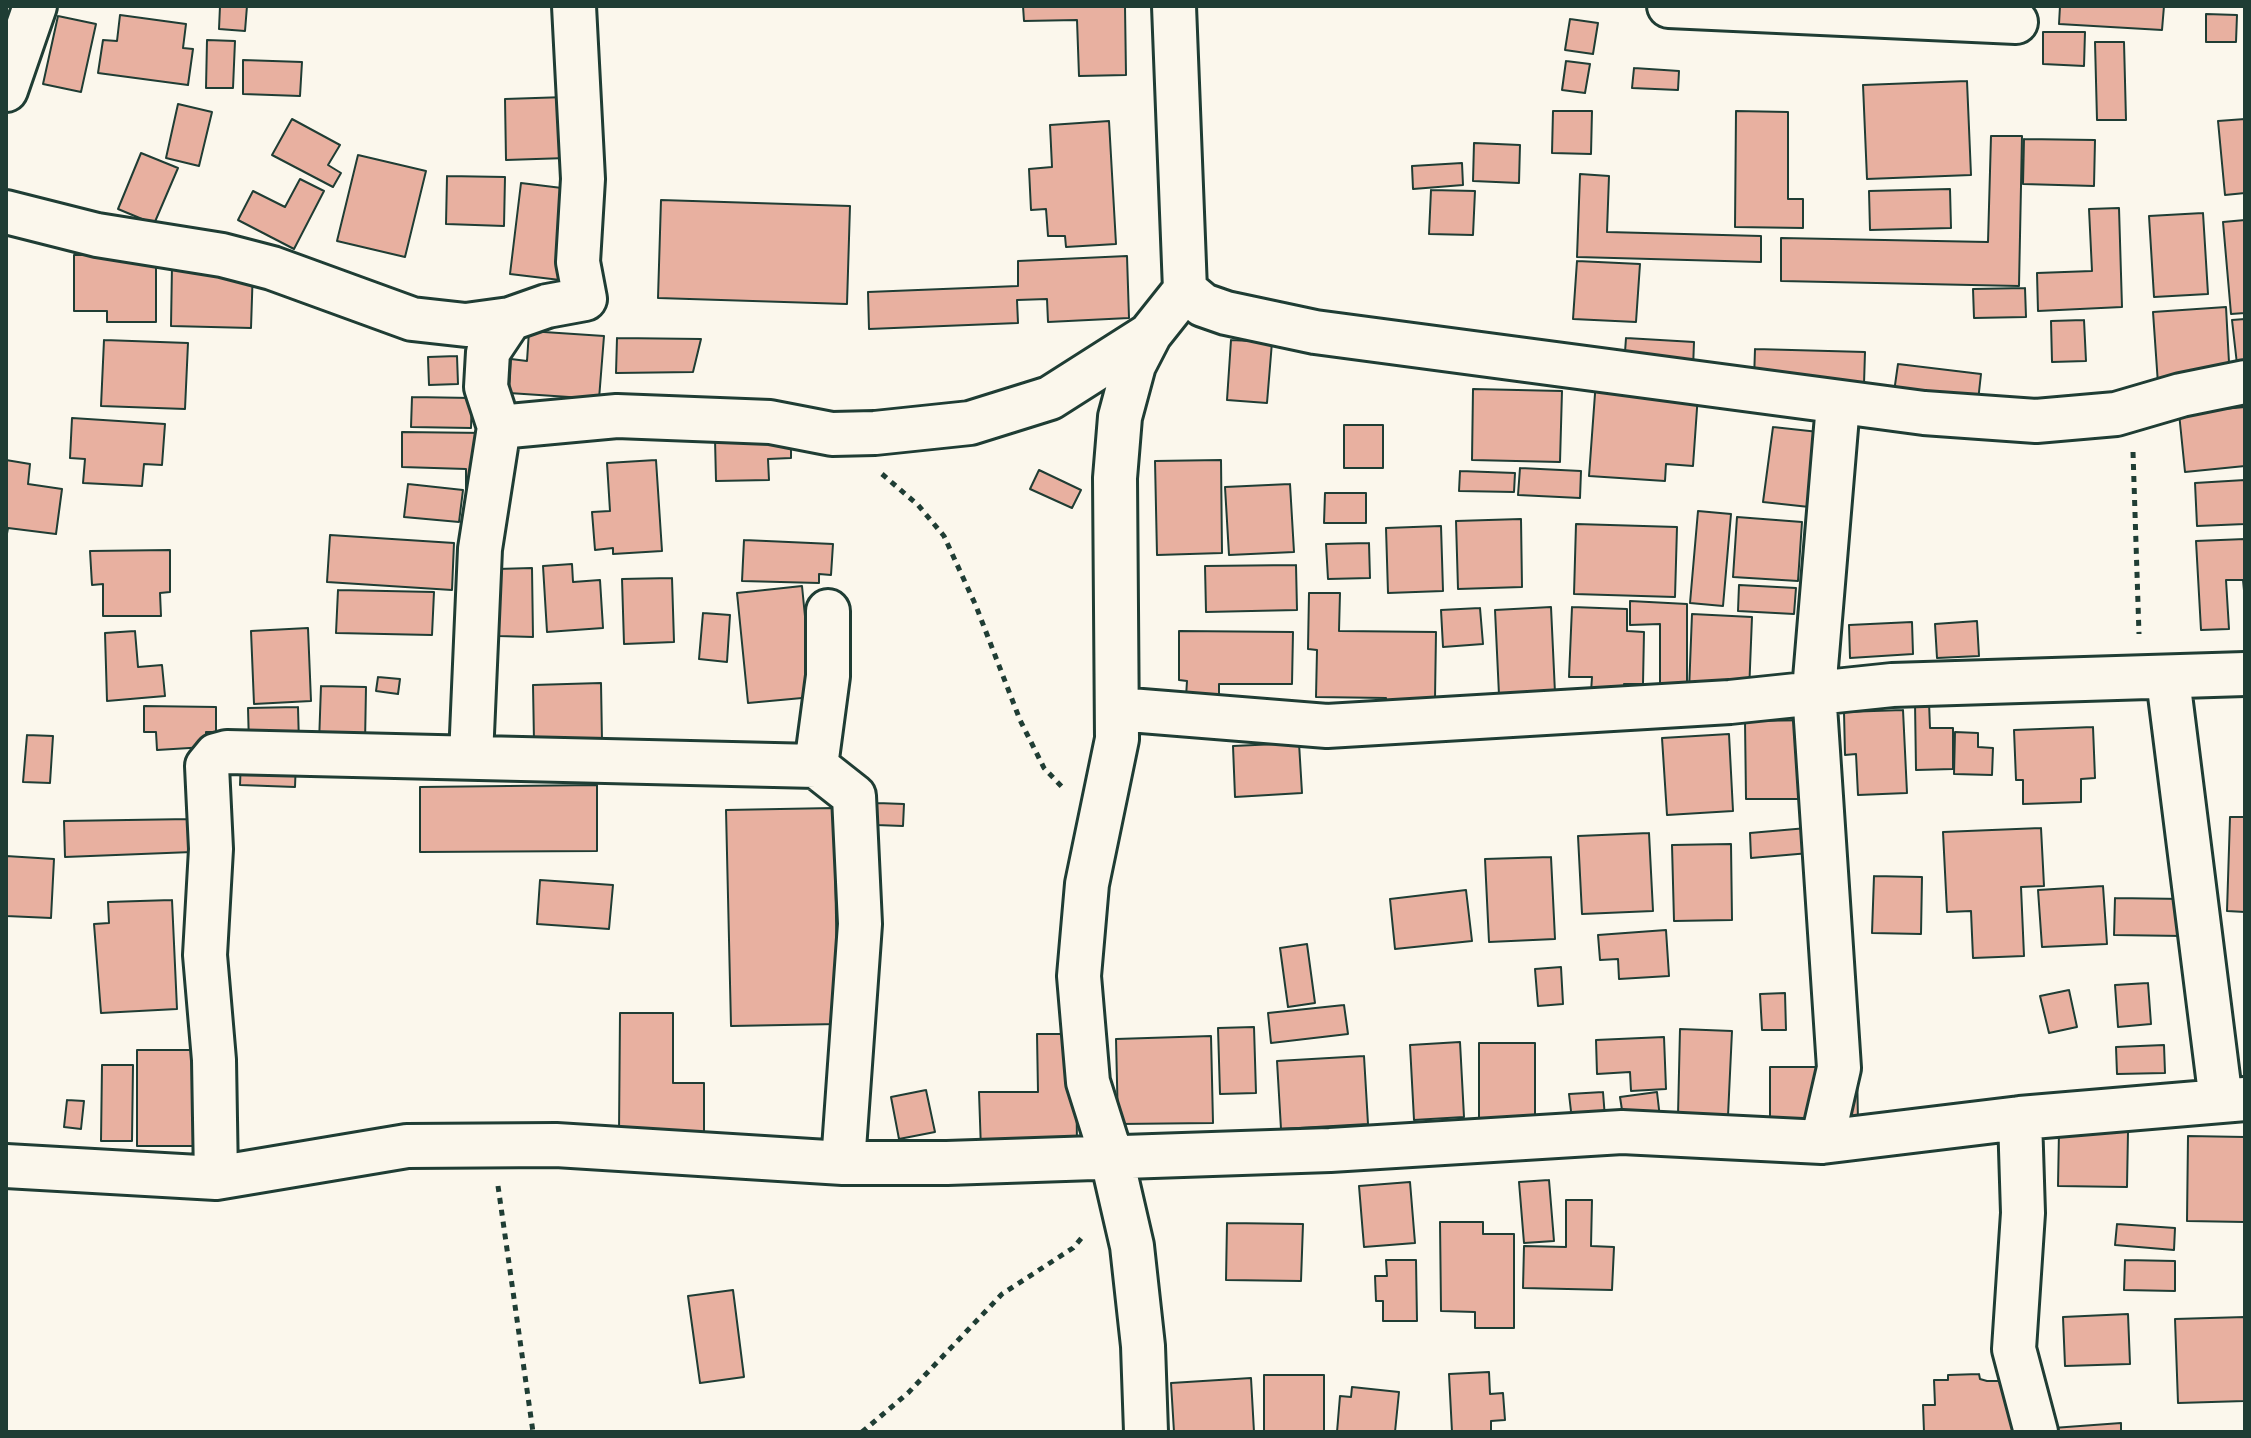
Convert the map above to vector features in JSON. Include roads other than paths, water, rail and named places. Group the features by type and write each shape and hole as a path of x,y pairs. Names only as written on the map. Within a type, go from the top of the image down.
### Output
{"street":[{"path":"6,90 35,6"},
{"path":"6,212 97,235 222,255 272,268 412,319 466,325 510,319 547,306 585,299 578,262 583,179 574,6"},
{"path":"1146,1432 1139,1300 1116,1174 1088,1082 1079,976 1087,884 1117,739 1115,478 1126,391 1150,334 1185,290 1174,6"},
{"path":"1669,6 2016,22"},
{"path":"1185,290 1203,305 1226,313 1315,332 1699,381 1838,404 2036,421 2116,414 2245,382"},
{"path":"471,757 480,549 499,427 486,387 488,352 510,319"},
{"path":"499,427 617,416 770,422 832,434 875,433 970,423 1050,398 1150,334"},
{"path":"1822,1142 1839,1068 1814,691 1838,404"},
{"path":"816,766 828,676 828,611"},
{"path":"1117,709 1327,726 1730,702 1892,685 2245,674"},
{"path":"6,1166 216,1178 407,1146 492,1145 697,1152 843,1163 947,1163 1116,1174 1330,1150 1622,1132 1822,1142 2020,1118 2233,1100 2154,678"},
{"path":"216,1178 214,1060 205,955 211,849 207,766 216,755 227,752 816,766 854,796 860,924 843,1163"},
{"path":"2020,1118 2023,1213 2014,1349 2036,1432"}]}
